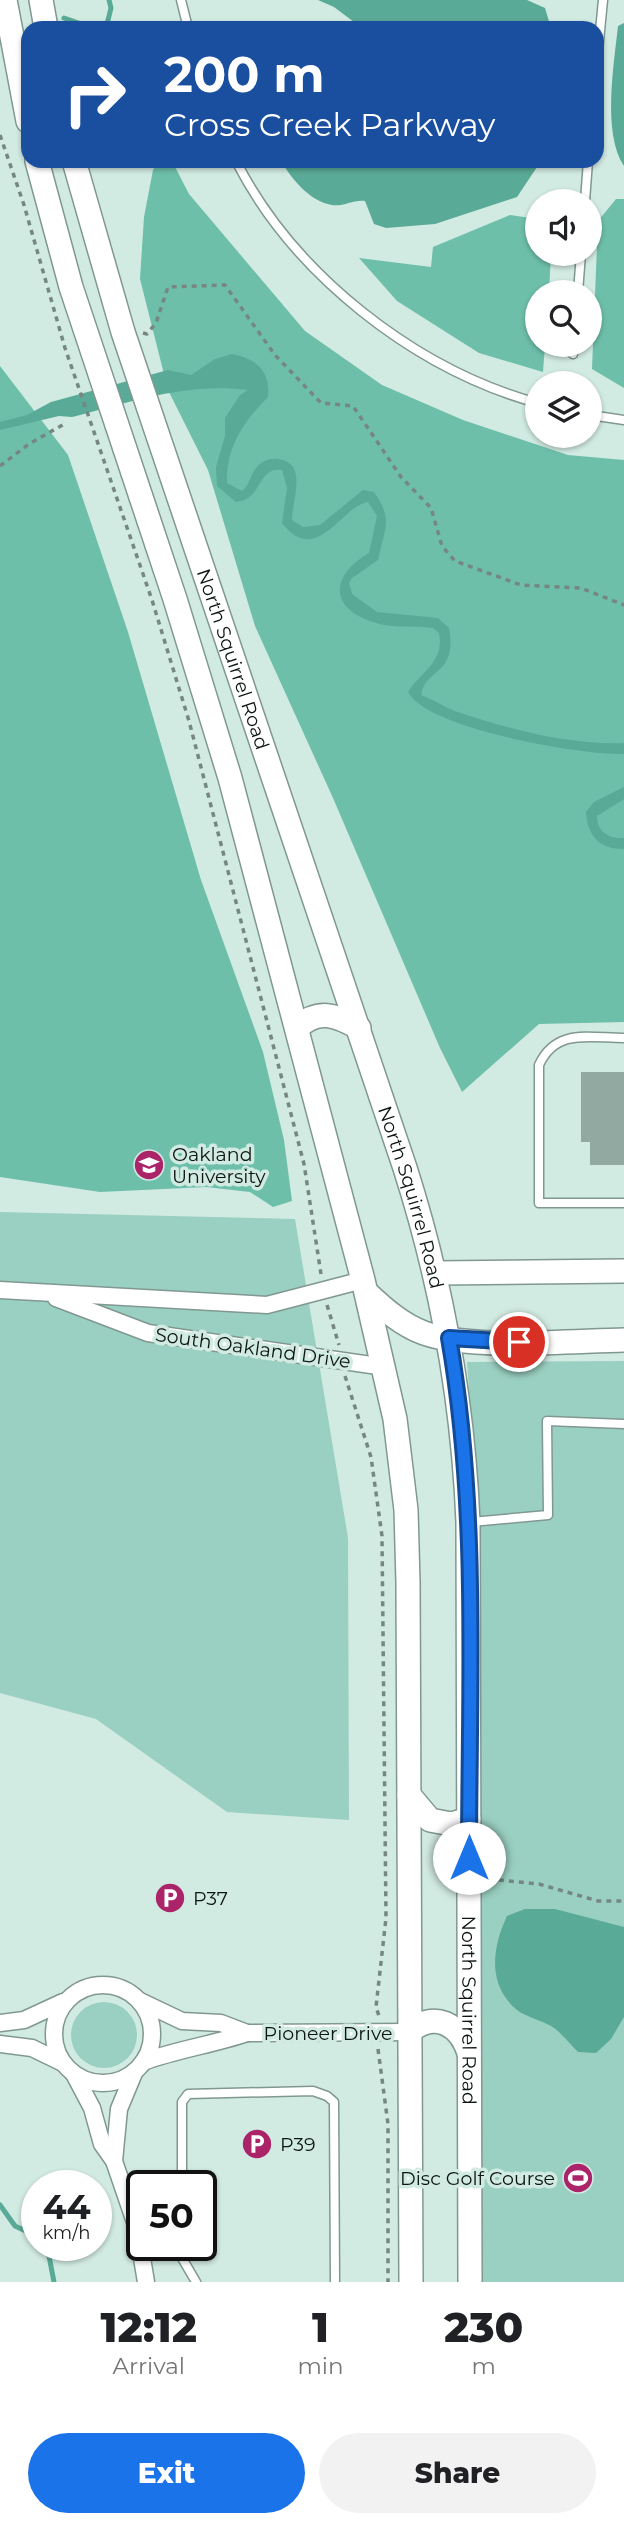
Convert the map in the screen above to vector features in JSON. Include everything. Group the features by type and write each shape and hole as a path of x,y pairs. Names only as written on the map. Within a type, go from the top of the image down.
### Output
{"main road":[{"path":"5,0 21,84"},
{"path":"41,0 45,21"},
{"name":"North Squirrel Road","path":"39,168 89,342 230,778 385,1367 406,1510 409,2032 414,2276"},
{"name":"North Squirrel Road","path":"76,168 123,332 359,1028 436,1273 449,1338 462,1426 468,1522 470,2282"},
{"path":"297,1028 312,1017 332,1015 359,1028"},
{"path":"436,1273 624,1271"},
{"path":"365,1287 411,1327 449,1338 519,1342 624,1340"},
{"path":"409,1795 430,1820 451,1824 469,1819"},
{"path":"409,2032 424,2021 443,2022 460,2033 470,2056"}],"street":[{"name":"South Oakland Drive","path":"0,1290 267,1305 365,1287"},
{"name":"South Oakland Drive","path":"44,1293 148,1333 385,1367"},
{"path":"0,2023 24,2020 66,2001 80,1990 107,1984 124,1989 139,2000 148,2014 152,2030 150,2047 119,2109 114,2161"},
{"name":"Pioneer Drive","path":"139,2000 182,2021 221,2023 247,2033"},
{"path":"66,2001 57,2016 53,2034 55,2049 92,2108 102,2144 114,2161 137,2228 146,2282"},
{"name":"Pioneer Drive","path":"139,2067 185,2048 222,2042 247,2033 409,2032"},
{"path":"0,2045 32,2048 68,2068 105,2083 120,2080 139,2067"}],"lane":[{"path":"181,0 186,21"},
{"path":"601,21 603,0"},
{"path":"241,168 274,219 326,279 388,332 422,353 494,388 525,399"},
{"path":"586,189 587,168"},
{"path":"602,417 624,420"},
{"path":"624,1038 563,1039 547,1048 539,1065 539,1203 624,1203"},
{"path":"468,1522 548,1515 547,1421 624,1424"},
{"path":"182,2170 181,2102 188,2094 313,2091 327,2096 334,2102 335,2282"},
{"path":"184,2261 196,2282"}],"path":[{"path":"0,135 24,205 65,348 152,600 192,734 304,1164 322,1280"},
{"path":"123,332 147,334 156,323 168,287 225,285 275,355 321,403 353,405 401,477 431,508 442,546 454,561 521,585 581,588 624,605"},
{"path":"0,466 29,444 66,423"},
{"path":"327,1303 340,1347"},
{"path":"344,1371 371,1457 382,1536 387,1871 385,1940 376,2007 379,2011"},
{"path":"469,1878 539,1884 598,1901 624,1901"},
{"path":"378,2054 388,2124 388,2282"}],"shaded area":[{"path":"318,0 527,0 545,8 549,21 353,21 334,7"},
{"path":"624,23 624,166 613,136 611,98 618,26"},
{"path":"154,168 176,168 189,194 305,331 382,385 463,420 525,441 525,448 547,448 568,455 624,460 624,1022 539,1024 462,1092 440,1048 333,798 255,626 208,470 168,390 140,279 144,217"},
{"path":"286,168 536,168 517,197 435,224 386,228 374,224 365,201 336,205 324,203 296,182"},
{"path":"616,199 624,199 624,388 602,375 602,371 592,369 592,357 602,357 602,280 596,280 596,266 602,266 602,216"},
{"path":"510,215 525,217 525,266 550,266 550,280 525,280 525,357 544,357 543,371 479,353 397,301 359,258 431,267 433,247"},
{"path":"232,354 248,359 260,368 267,380 268,397 244,425 233,446 227,483 242,491 261,463 274,459 287,462 296,474 292,520 303,527 320,525 363,490 374,492 386,518 378,560 349,583 352,594 377,612 438,618 449,628 449,655 440,669 428,680 421,695 455,711 517,730 581,741 624,743 624,754 575,750 507,737 444,717 421,705 408,692 435,659 439,651 439,633 433,628 373,622 358,616 342,599 340,590 347,571 369,553 377,516 368,502 358,506 318,537 307,539 295,535 282,523 287,488 282,470 268,473 245,500 236,502 217,486 216,467 225,436 225,418 240,395 248,390 225,388 181,391 72,417 59,416 0,430 0,422 27,415 51,402 168,370 191,375 215,359"},
{"path":"0,366 68,455 128,632 201,880 263,1052 284,1140 292,1201 273,1207 250,1192 206,1187 100,1192 0,1177"},
{"path":"624,787 624,799 597,816 599,826 605,833 624,838 624,849 616,849 596,840 589,828 586,812 594,802"},
{"path":"0,1212 295,1219 348,1538 349,1820 227,1812 96,1719 0,1693"},
{"path":"624,1361 624,2282 478,2282 477,1516 467,1362"},
{"path":"525,1909 555,1909 624,1927 624,2017 611,2039 596,2053 578,2052 555,2029 517,2010 501,1989 495,1966 498,1941 507,1916"},
{"path":"98,2002 110,2002 122,2007 132,2017 137,2035 135,2048 122,2063 110,2068 98,2068 86,2063 76,2053 71,2041 71,2029 76,2017 86,2007"}],"building":[{"path":"581,1072 624,1072 624,1165 590,1165 590,1142 581,1142"}],"waterway":[{"path":"108,21 111,8 109,0"},
{"path":"64,18 73,21"},
{"path":"0,2205 15,2226 21,2229"},
{"path":"50,2261 54,2282"}],"place":[{"name":"Oakland University","path":"149,1165"},
{"name":"P37","path":"170,1898"},
{"name":"P39","path":"257,2144"},
{"name":"Disc Golf Course","path":"578,2178"}],"route":[{"path":"469,1858 467,1490 462,1426 449,1338 519,1342"}]}
